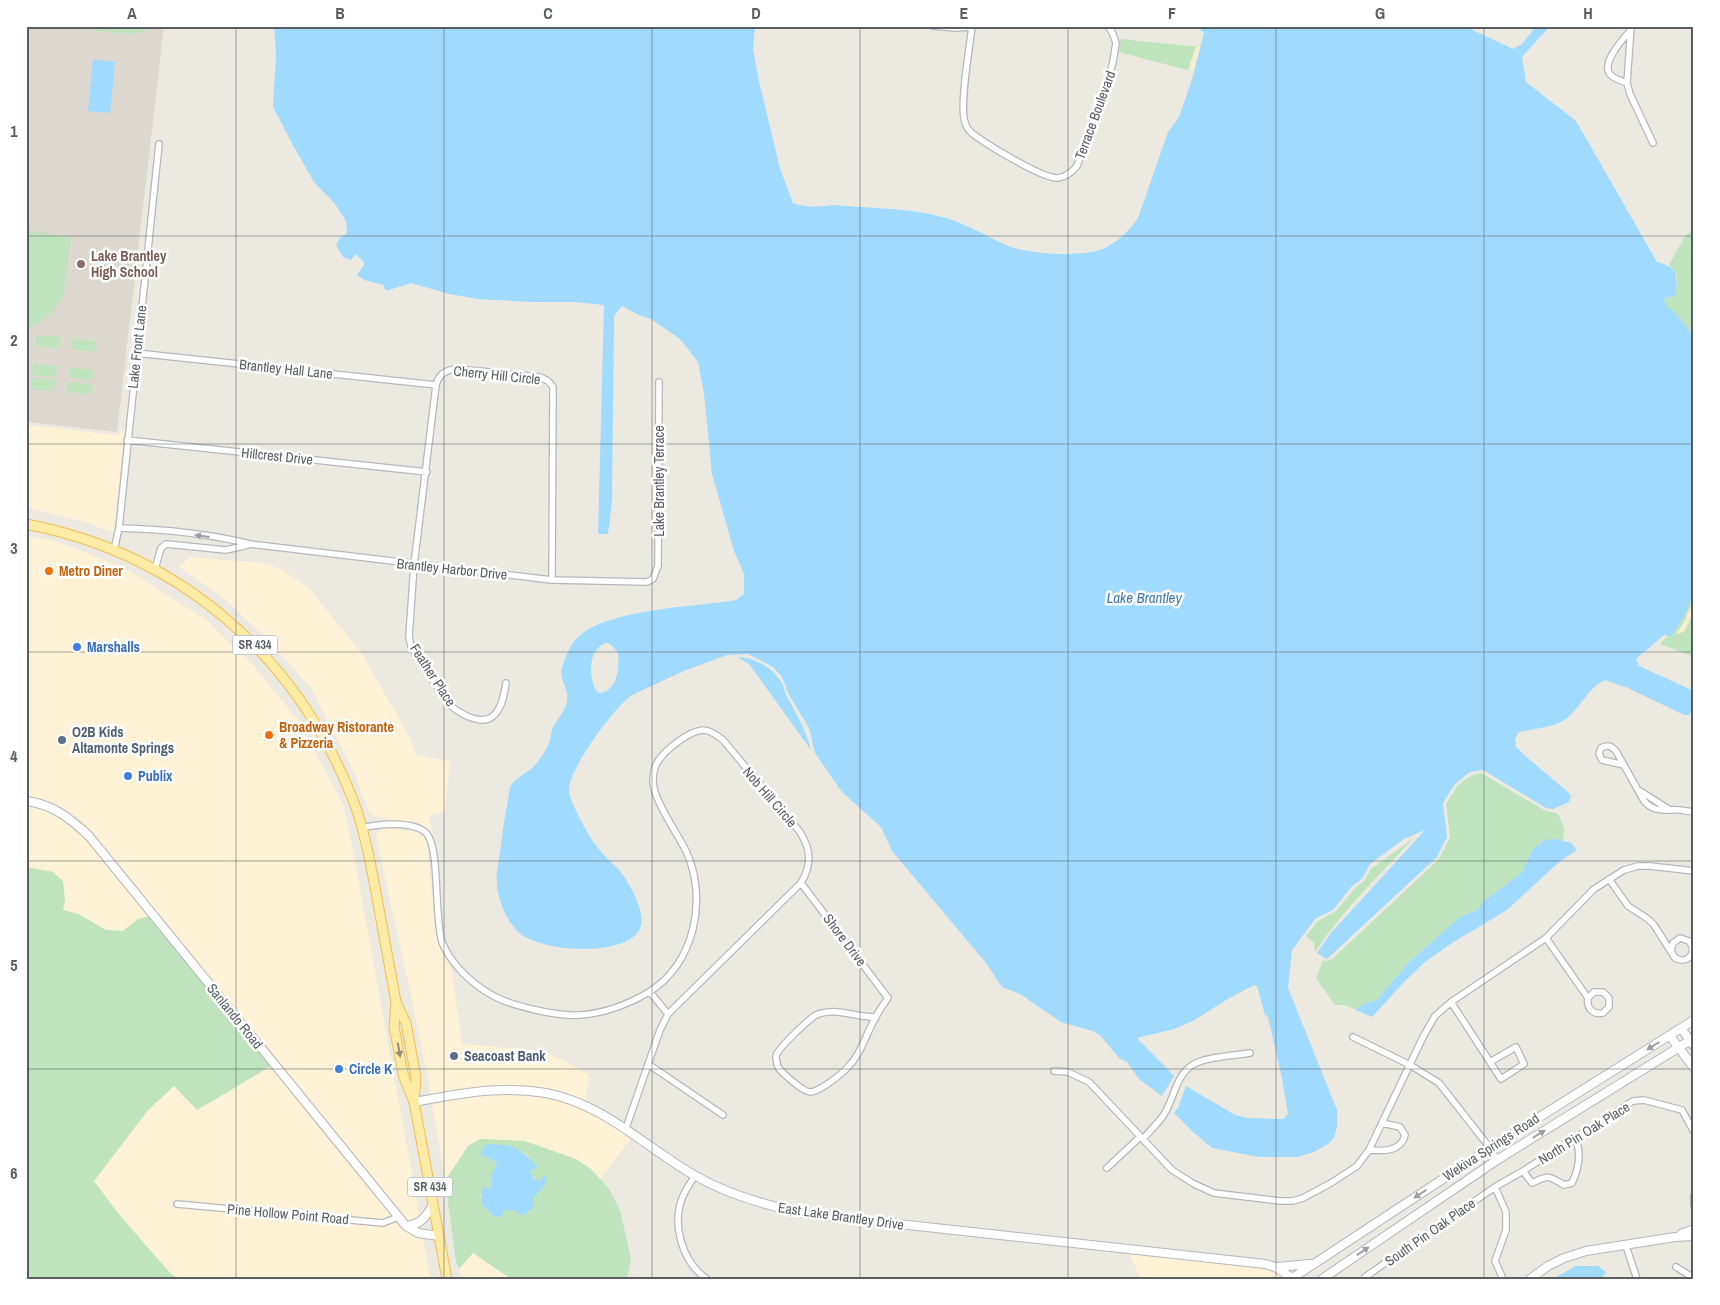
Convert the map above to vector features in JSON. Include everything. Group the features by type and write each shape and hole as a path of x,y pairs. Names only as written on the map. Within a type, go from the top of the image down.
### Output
{"main road":[{"name":"SR 434","path":"26,524 58,530 114,550 155,570 199,597 230,621 264,653 291,686 332,752 352,796 370,860 396,1002 394,1027 404,1078 414,1102 447,1279"}],"street":[{"path":"932,26 949,28 972,27"},
{"name":"Terrace Boulevard","path":"972,27 963,108 966,125 977,137 1040,174 1059,178 1070,173 1077,166 1110,73 1116,43 1108,26"},
{"path":"1627,83 1612,76 1608,72 1608,67 1617,46 1631,28"},
{"path":"1631,28 1627,83 1630,94 1653,143"},
{"name":"Lake Front Lane","path":"114,550 119,528 159,144"},
{"name":"Brantley Hall Lane","path":"136,353 436,385"},
{"name":"Cherry Hill Circle","path":"414,565 438,377 446,370 456,369 540,377 548,381 553,387 552,580"},
{"name":"Lake Brantley Terrace","path":"653,579 658,566 659,382"},
{"name":"Hillcrest Drive","path":"127,440 427,472"},
{"name":"Brantley Harbor Drive","path":"119,528 143,528 414,565 552,580 641,583 653,579"},
{"name":"Brantley Harbor Drive","path":"155,570 161,548 166,544 226,550 250,544"},
{"name":"Feather Place","path":"414,565 409,636 412,647 448,702 463,715 477,719 492,717 501,705 506,683"},
{"name":"Nob Hill Circle","path":"362,828 384,824 418,829 426,833 432,847 442,943 454,963 474,983 491,995 510,1003 539,1011 581,1015 605,1011 650,992 680,962 689,945 696,908 696,890 692,868 686,852 657,796 653,786 653,775 655,766 660,758 682,738 704,730 718,736 800,832 806,843 809,856 808,867 801,883 668,1014 660,1030 626,1128"},
{"path":"1624,765 1644,802 1654,809 1694,812"},
{"path":"1638,790 1670,810"},
{"name":"Sanlando Road","path":"26,801 39,802 57,810 73,821 89,836 398,1218 406,1226 418,1233 439,1236"},
{"path":"1654,809 1657,802"},
{"path":"1054,1071 1068,1072 1089,1082 1172,1170 1194,1184 1214,1193 1280,1201 1292,1201 1303,1198 1318,1191 1357,1166 1369,1150 1435,1016 1451,1002 1546,938 1585,897 1609,878 1624,870 1638,866 1694,871"},
{"path":"1609,878 1628,906 1648,919 1671,951"},
{"name":"Shore Drive","path":"801,883 888,998 876,1017"},
{"path":"1546,938 1588,998"},
{"path":"650,992 668,1014"},
{"path":"1451,1002 1501,1079 1524,1064 1516,1047 1490,1062"},
{"path":"828,1012 845,1012 876,1017 858,1054 848,1067 827,1084 811,1092 803,1090 778,1067 776,1056 783,1045 814,1016 828,1012"},
{"name":"Wekiva Springs Road","path":"1293,1278 1490,1148 1694,1020"},
{"path":"1682,1028 1692,1041"},
{"path":"1670,1036 1694,1068"},
{"path":"1353,1037 1410,1065 1440,1083 1490,1148 1497,1160"},
{"name":"Wekiva Springs Road","path":"1322,1279 1497,1160 1692,1041"},
{"path":"1107,1168 1164,1115 1181,1078 1190,1066 1207,1060 1250,1053"},
{"path":"648,1064 723,1115"},
{"name":"East Lake Brantley Drive","path":"414,1102 495,1089 532,1091 566,1098 588,1106 626,1128 696,1176 725,1190 767,1205 816,1215 1265,1264 1276,1267 1293,1278"},
{"name":"North Pin Oak Place","path":"1495,1187 1633,1101 1644,1100 1682,1110 1694,1132"},
{"path":"1369,1150 1383,1151 1395,1149 1403,1142 1405,1135 1400,1127 1382,1123"},
{"path":"1523,1171 1532,1183 1543,1177 1551,1176 1564,1185 1572,1183 1580,1159 1579,1146 1575,1138"},
{"path":"696,1176 683,1196 678,1215 679,1233 691,1263 707,1279"},
{"path":"1495,1187 1506,1212 1506,1230 1495,1261 1504,1279"},
{"name":"South Pin Oak Place","path":"1365,1277 1495,1187"},
{"path":"1694,1196 1694,1205"},
{"name":"Pine Hollow Point Road","path":"177,1204 383,1222 398,1218"},
{"path":"406,1226 413,1226 421,1222 433,1205"},
{"path":"1675,1237 1694,1229"},
{"path":"1530,1279 1548,1266 1564,1258 1586,1251 1675,1237 1694,1236"},
{"path":"1626,1246 1637,1279"},
{"path":"1276,1267 1289,1267 1316,1262"},
{"path":"1676,1267 1694,1278"}],"shaded area":[{"name":"Lake Brantley High School","path":"26,26 164,26 117,432 26,422"},
{"path":"26,425 117,435 120,434 121,430 124,430 114,533 82,521 26,507"},
{"path":"26,535 62,543 126,569 205,619 253,665 297,719 343,804 420,1218 407,1223 94,835 60,807 41,799 26,797"},
{"path":"190,557 262,563 279,568 308,587 362,654 409,736 417,756 450,761 445,812 429,815 433,837 428,830 419,825 373,816 369,812 353,770 311,688 267,639 224,598 179,567"},
{"path":"26,804 38,806 55,813 70,823 86,838 150,916 138,919 123,931 106,930 78,914 63,910 65,899 53,872 26,867"},
{"path":"386,828 417,832 423,835 427,841 435,925 439,944 451,964 462,1044 542,1051 563,1060 589,1075 586,1102 567,1095 533,1088 495,1085 431,1095 376,837 378,832"},
{"path":"271,1066 393,1216 383,1219 174,1201 173,1207 383,1226 397,1222 402,1230 423,1237 430,1279 179,1279 170,1273 117,1212 94,1181 148,1110 174,1086 198,1110"},
{"path":"514,1093 547,1097 586,1109 607,1120 632,1137 600,1179 591,1169 548,1148 524,1141 480,1139 468,1146 445,1181 432,1102 477,1094"},
{"path":"473,1253 511,1279 461,1279 459,1269"},
{"path":"1129,1253 1265,1268 1283,1275 1277,1279 1141,1279"}],"green space":[{"path":"51,26 152,26 142,32 130,34"},
{"path":"1120,39 1209,48 1202,74 1119,52"},
{"path":"26,230 71,238 64,294 51,314 26,331"},
{"path":"1694,231 1694,337 1677,315 1668,310 1664,299 1676,295 1677,275 1669,265 1686,234"},
{"path":"37,335 60,337 59,348 35,346"},
{"path":"73,339 96,341 95,352 72,349"},
{"path":"33,364 57,366 56,377 32,375"},
{"path":"70,367 93,370 92,380 69,378"},
{"path":"32,378 55,380 54,391 31,389"},
{"path":"68,382 92,384 90,395 67,392"},
{"path":"1694,591 1694,657 1660,644 1667,636 1671,637 1687,611"},
{"path":"1481,773 1544,810 1558,814 1564,828 1563,841 1543,840 1533,849 1522,872 1483,902 1476,911 1460,918 1407,964 1377,1000 1363,1004 1356,1010 1345,1005 1335,1005 1316,978 1323,960 1331,960 1439,859 1450,837 1446,804 1457,786 1472,775"},
{"path":"1414,838 1349,907 1315,952 1314,943 1306,936 1318,921 1336,911 1355,888 1364,881 1371,869"},
{"path":"26,867 53,872 63,881 65,899 63,910 78,914 106,930 123,931 138,919 150,916 271,1066 197,1110 174,1086 148,1110 94,1181 117,1212 170,1273 179,1279 26,1279"},
{"path":"480,1139 524,1141 576,1159 591,1169 609,1189 620,1210 631,1258 627,1279 511,1279 473,1253 459,1269 456,1261 445,1181 468,1146","holes":["485,1145 511,1147 527,1155 534,1164 534,1168 530,1172 536,1181 540,1181 541,1178 545,1185 535,1194 532,1201 520,1215 515,1210 505,1209 504,1212 482,1200 480,1195 491,1187 491,1175 497,1164 494,1160 481,1153"]}],"sand":[{"path":"1196,46 1209,48 1202,74 1188,70"},
{"path":"1694,598 1694,612 1684,632 1676,634 1684,622"}],"water":[{"name":"Lake Brantley","path":"274,26 755,26 753,49 759,81 780,169 793,203 817,207 833,205 929,214 959,223 1018,249 1043,253 1071,254 1105,248 1123,235 1138,218 1168,132 1179,117 1192,79 1204,33 1197,26 1464,26 1513,49 1522,44 1536,26 1550,26 1522,57 1526,82 1576,121 1657,262 1669,267 1675,273 1677,282 1676,295 1664,299 1668,309 1672,309 1694,337 1694,591 1687,611 1671,637 1664,635 1636,659 1639,666 1694,691 1694,708 1689,715 1684,715 1628,688 1605,680 1593,689 1568,718 1546,727 1519,732 1515,739 1516,747 1523,754 1569,793 1571,796 1569,802 1553,809 1546,808 1483,770 1470,772 1455,784 1443,803 1447,837 1437,857 1327,959 1317,953 1330,934 1425,830 1404,839 1370,864 1362,879 1352,886 1333,910 1315,919 1292,950 1288,988 1337,1110 1337,1127 1334,1138 1328,1144 1314,1152 1298,1157 1259,1157 1212,1148 1174,1113 1178,1108 1186,1086 1235,1115 1248,1118 1283,1119 1288,1114 1268,1017 1265,1015 1257,986 1254,985 1226,1000 1193,1021 1174,1029 1137,1038 1174,1076 1162,1096 1139,1079 1127,1062 1120,1059 1100,1035 1061,1022 1020,994 1002,987 986,963 892,851 881,827 842,792 815,753 809,728 788,693 782,677 773,667 748,654 727,655 686,670 632,695 624,701 593,740 570,782 570,796 586,830 598,848 619,870 634,893 641,919 641,926 638,931 634,936 621,943 592,949 558,947 527,938 513,926 508,918 503,909 498,890 497,872 505,818 510,787 517,779 534,767 541,757 549,743 554,725 567,704 567,694 561,671 573,643 579,636 593,627 611,620 653,610 736,600 744,594 744,574 734,551 712,474 704,393 698,362 680,339 651,319 622,306 614,316 612,501 608,534 598,534 604,305 574,302 478,299 449,294 411,283 386,291 383,285 364,280 357,275 364,262 355,254 351,260 343,257 336,245 339,239 347,233 346,221 335,204 314,182 273,107 276,54","holes":["606,643 610,644 618,652 618,671 610,688 605,692 598,693 592,681 592,658 600,646"]},
{"path":"93,59 115,62 110,113 88,111"},
{"path":"737,657 761,663 776,675 801,723 811,750 749,664"},
{"path":"1557,839 1571,843 1577,850 1559,862 1507,910 1452,943 1425,962 1372,1017 1356,1010 1363,1004 1377,1000 1407,964 1460,917 1476,911 1483,902 1522,872 1533,849 1544,840"},
{"path":"485,1145 510,1146 519,1150 537,1166 530,1172 534,1179 540,1181 543,1176 546,1177 546,1183 533,1198 534,1204 531,1211 524,1215 520,1215 515,1210 505,1209 500,1217 497,1217 482,1205 481,1191 485,1187 488,1189 491,1187 491,1175 497,1164 490,1158 482,1156 481,1153"},
{"path":"1576,1266 1598,1266 1606,1272 1601,1279 1553,1279"}],"place":[{"name":"Lake Brantley High School","path":"81,264"},
{"name":"Metro Diner","path":"49,571"},
{"name":"Marshalls","path":"77,647"},
{"name":"Broadway Ristorante & Pizzeria","path":"269,735"},
{"name":"O2B Kids Altamonte Springs","path":"62,740"},
{"name":"Publix","path":"128,776"},
{"name":"Seacoast Bank","path":"454,1056"},
{"name":"Circle K","path":"339,1069"}]}
